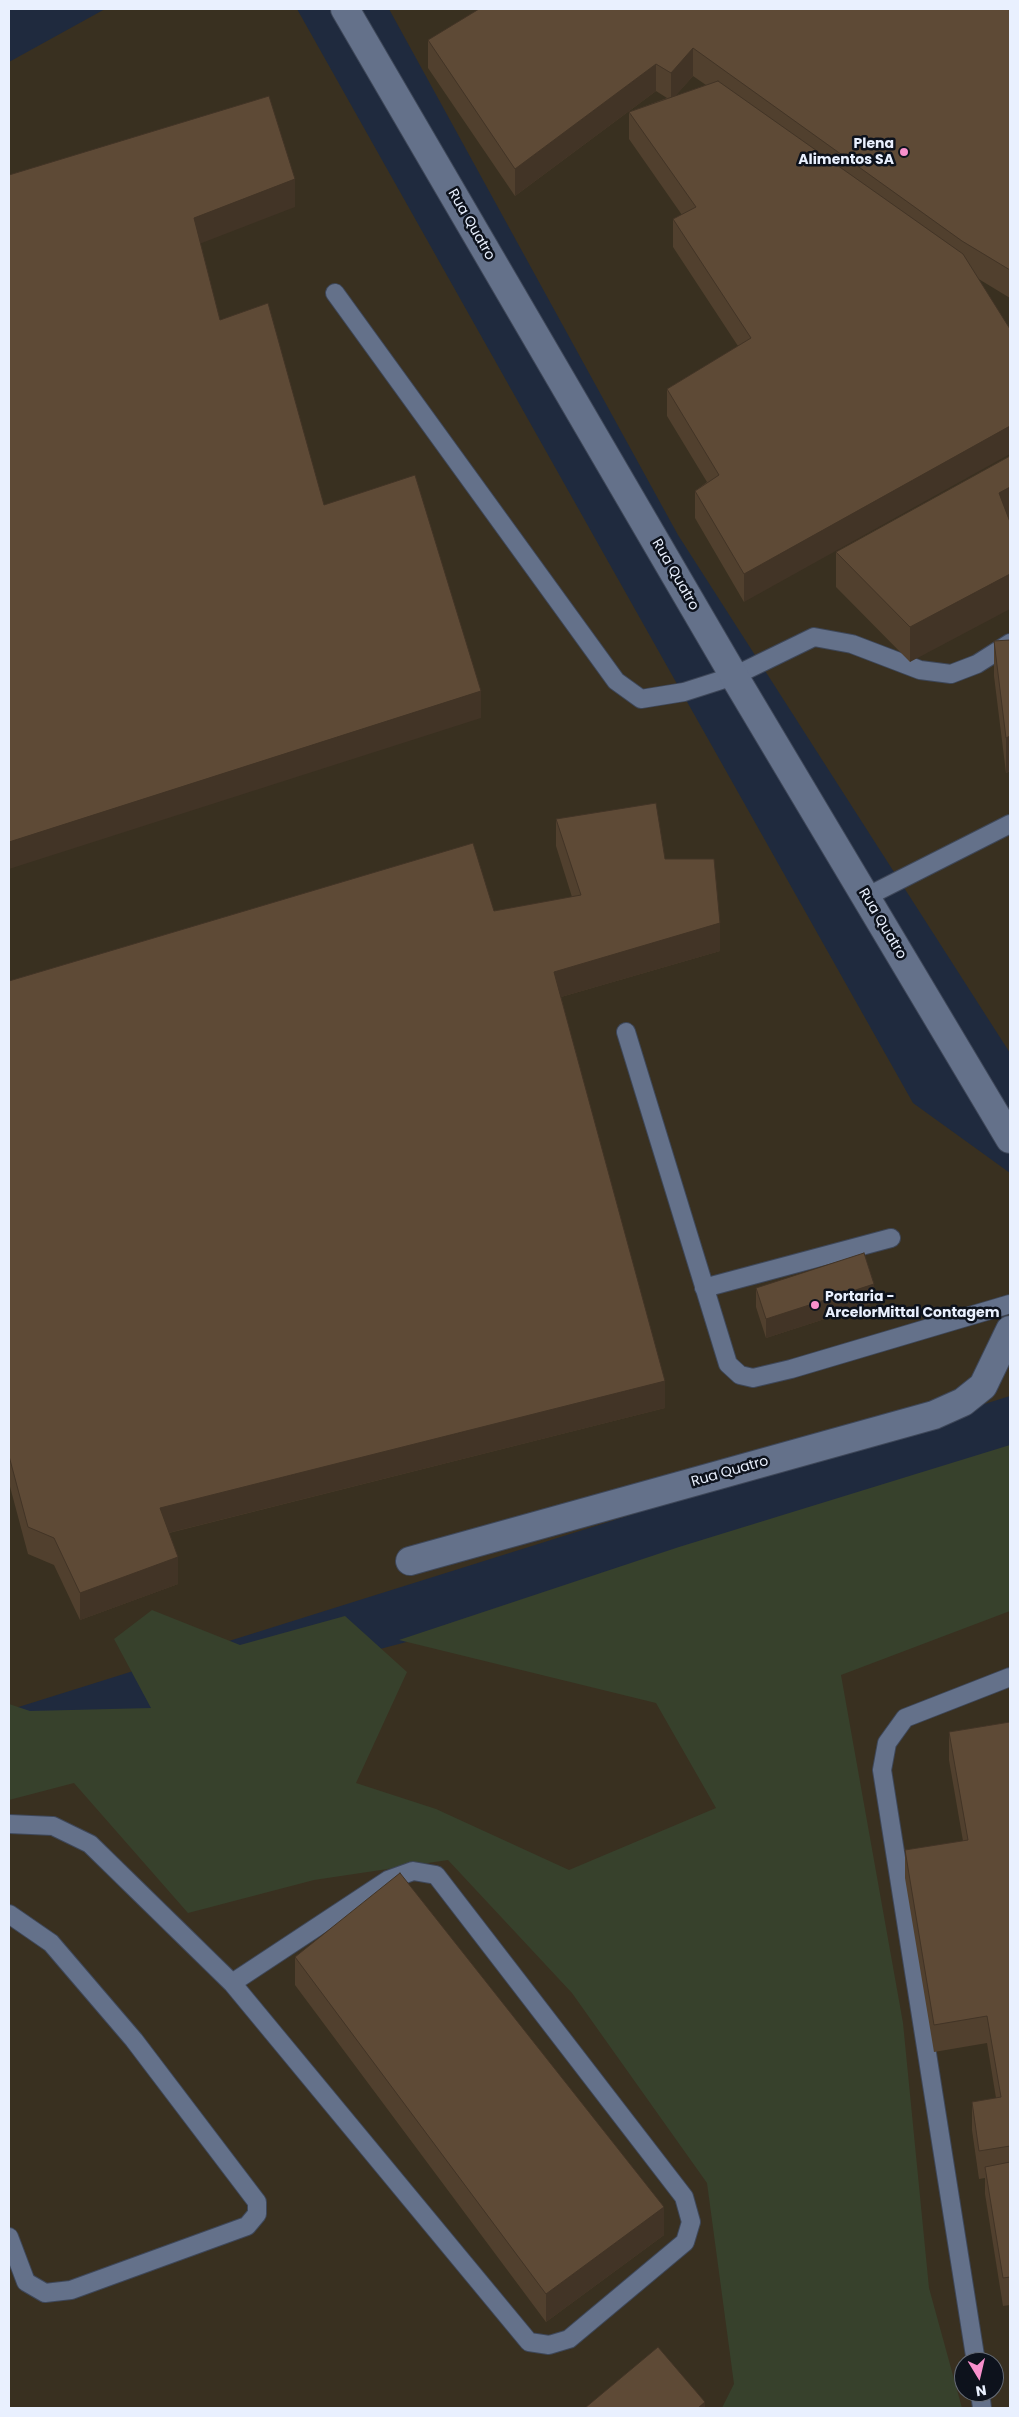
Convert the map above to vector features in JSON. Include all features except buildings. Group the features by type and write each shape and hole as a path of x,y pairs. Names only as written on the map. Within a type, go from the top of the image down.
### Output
{"street":[{"name":"Rua Quatro","path":"345,9 734,676 1010,1139"},
{"name":"Rua Quatro","path":"410,1561 934,1415 963,1402 983,1386 1010,1330"}],"lane":[{"path":"335,293 616,681 641,699 684,692 734,676 814,637 852,644 920,670 951,674 976,664 1010,643"},
{"path":"866,897 1010,824"},
{"path":"626,1032 728,1364 740,1375 753,1378 791,1369 1010,1304"},
{"path":"704,1288 891,1238"},
{"path":"974,2352 882,1770 887,1743 905,1718 1010,1677"},
{"path":"9,1824 53,1826 90,1844 232,1983 529,2342 548,2345 568,2339 685,2242 691,2222 684,2197 436,1876 413,1871 388,1880 232,1983"},
{"path":"9,1914 52,1944 134,2040 257,2202 256,2214 247,2226 71,2290 45,2292 26,2282 9,2237"}],"shaded area":[{"path":"105,9 297,9 913,1103 1010,1173 1010,1396 9,1710 9,62"},
{"path":"389,9 1010,9 1010,1053 678,535"},
{"path":"1010,1474 1010,2408 9,2408 9,1747 838,1528"}],"green space":[{"path":"1010,1445 1010,1611 841,1675 903,2023 929,2288 954,2379 954,2402 960,2402 962,2408 722,2408 734,2384 707,2183 572,1993 448,1860 314,1880 188,1913 74,1783 9,1800 9,1704 30,1711 151,1708 114,1639 152,1610 240,1645 345,1616 407,1672 356,1783 436,1809 569,1870 716,1808 656,1703 399,1640 679,1547"}],"place":[{"name":"Plena Alimentos SA","path":"904,152"},
{"name":"Portaria - ArcelorMittal Contagem","path":"815,1305"}]}
